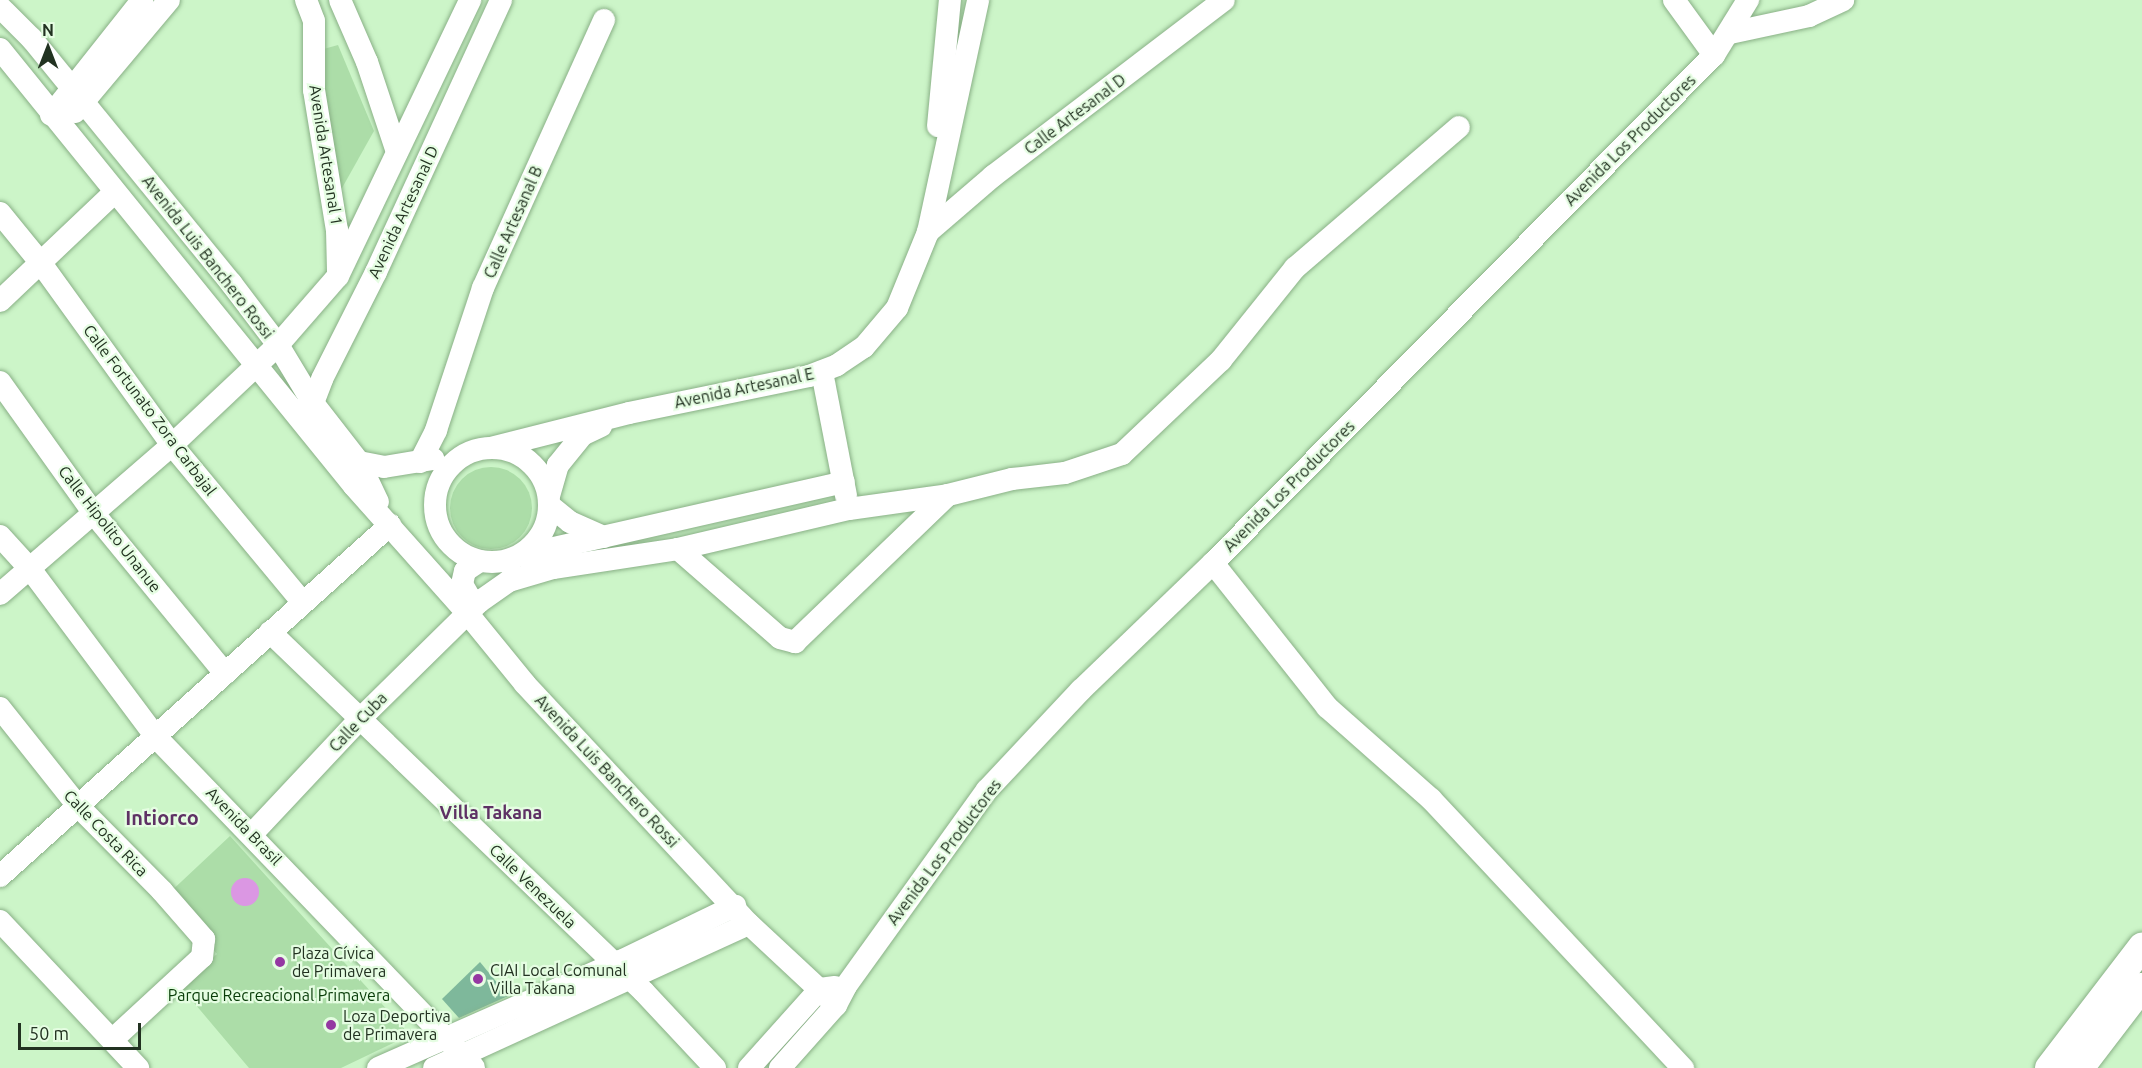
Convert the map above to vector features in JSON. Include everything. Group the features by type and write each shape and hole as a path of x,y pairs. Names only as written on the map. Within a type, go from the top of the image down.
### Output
{"main road":[{"path":"2049,1068 2142,947"},
{"path":"2080,1068 2142,987"}],"street":[{"path":"57,121 142,0"},
{"path":"78,94 169,0"},
{"name":"Avenida Artesanal 1","path":"306,0 314,21 314,90 337,230 338,276"},
{"path":"340,0 367,62 397,152"},
{"name":"Avenida Artesanal D","path":"0,594 95,515 256,366 278,345 338,276 470,0"},
{"name":"Avenida Artesanal D","path":"303,407 322,379 376,272 501,0"},
{"name":"Avenida Artesanal E","path":"928,232 950,0"},
{"name":"Avenida Artesanal E","path":"629,413 795,380 822,372 864,347 887,323 897,308 928,232 978,0"},
{"name":"Calle Artesanal D","path":"928,232 993,176 1224,0"},
{"path":"1674,0 1714,55"},
{"name":"Avenida Los Productores","path":"780,1068 841,996 987,790 1082,690 1213,563 1714,55 1730,33 1748,0"},
{"path":"1730,33 1809,16 1844,0"},
{"name":"Avenida Luis Banchero Rossi","path":"0,7 32,39 78,94 278,345 303,407"},
{"name":"Calle Artesanal B","path":"420,462 436,429 483,288 604,20"},
{"name":"Avenida Luis Banchero Rossi","path":"0,49 256,366 303,407 351,467 390,525 405,543 456,590 470,598 473,608 525,684 735,906 749,924 820,989"},
{"name":"Calle Cuba","path":"252,834 360,719 473,608 509,581 553,568 678,549 849,509 948,495 1012,478 1065,473 1122,454 1221,360 1295,268 1459,127"},
{"path":"0,301 115,192"},
{"name":"Calle Fortunato Zora Carbajal","path":"0,213 40,262 172,445 303,603"},
{"path":"822,372 849,509"},
{"name":"Calle Hipolito Unanue","path":"0,382 95,515 225,673"},
{"path":"351,467 384,467 482,450 629,413"},
{"path":"516,557 530,548 540,536 547,521 549,501 558,465 582,435 629,413"},
{"path":"436,429 446,456"},
{"path":"456,590 440,558 435,501 438,484 458,459 482,450 507,450 528,462 544,480 549,501 570,522 604,537"},
{"path":"405,543 425,554 440,558 498,562 547,547 604,537 844,482"},
{"path":"678,549 780,638 795,642 948,495"},
{"path":"436,517 448,543 459,553 476,560"},
{"path":"0,876 390,525"},
{"name":"Avenida Brasil","path":"0,536 31,570 155,736 252,834 468,1061"},
{"path":"456,590 465,571 476,560"},
{"path":"1213,563 1327,707 1431,799 1683,1068"},
{"name":"Calle Venezuela","path":"270,632 631,980 715,1068"},
{"name":"Calle Costa Rica","path":"0,708 78,807 200,931 205,946 202,957 113,1040"},
{"path":"378,1068 614,964 735,906"},
{"path":"0,921 138,1068"},
{"path":"434,1068 468,1061 749,924"},
{"path":"749,1068 820,989 841,996"}],"green space":[{"path":"338,45 374,131 342,188 338,189 320,50"},
{"path":"483,467 499,467 514,474 525,485 532,500 529,524 520,537 499,549 483,549 468,542 457,531 450,516 450,500 457,485 468,474"},
{"name":"Parque Recreacional Primavera","path":"230,836 410,1035 341,1068 249,1068 179,985 217,954 166,896"}],"shaded area":[{"path":"245,878 255,882 259,892 255,902 245,906 235,902 231,892 235,882"}],"building":[{"name":"CIAI Local Comunal Villa Takana","path":"480,962 508,996 459,1018 442,999"}],"place":[{"name":"Plaza Cívica de Primavera","path":"280,962"},
{"name":"CIAI Local Comunal Villa Takana","path":"478,979"},
{"name":"Loza Deportiva de Primavera","path":"331,1025"}],"district":[{"name":"Villa Takana","path":"491,812"},
{"name":"Intiorco","path":"162,817"}]}
